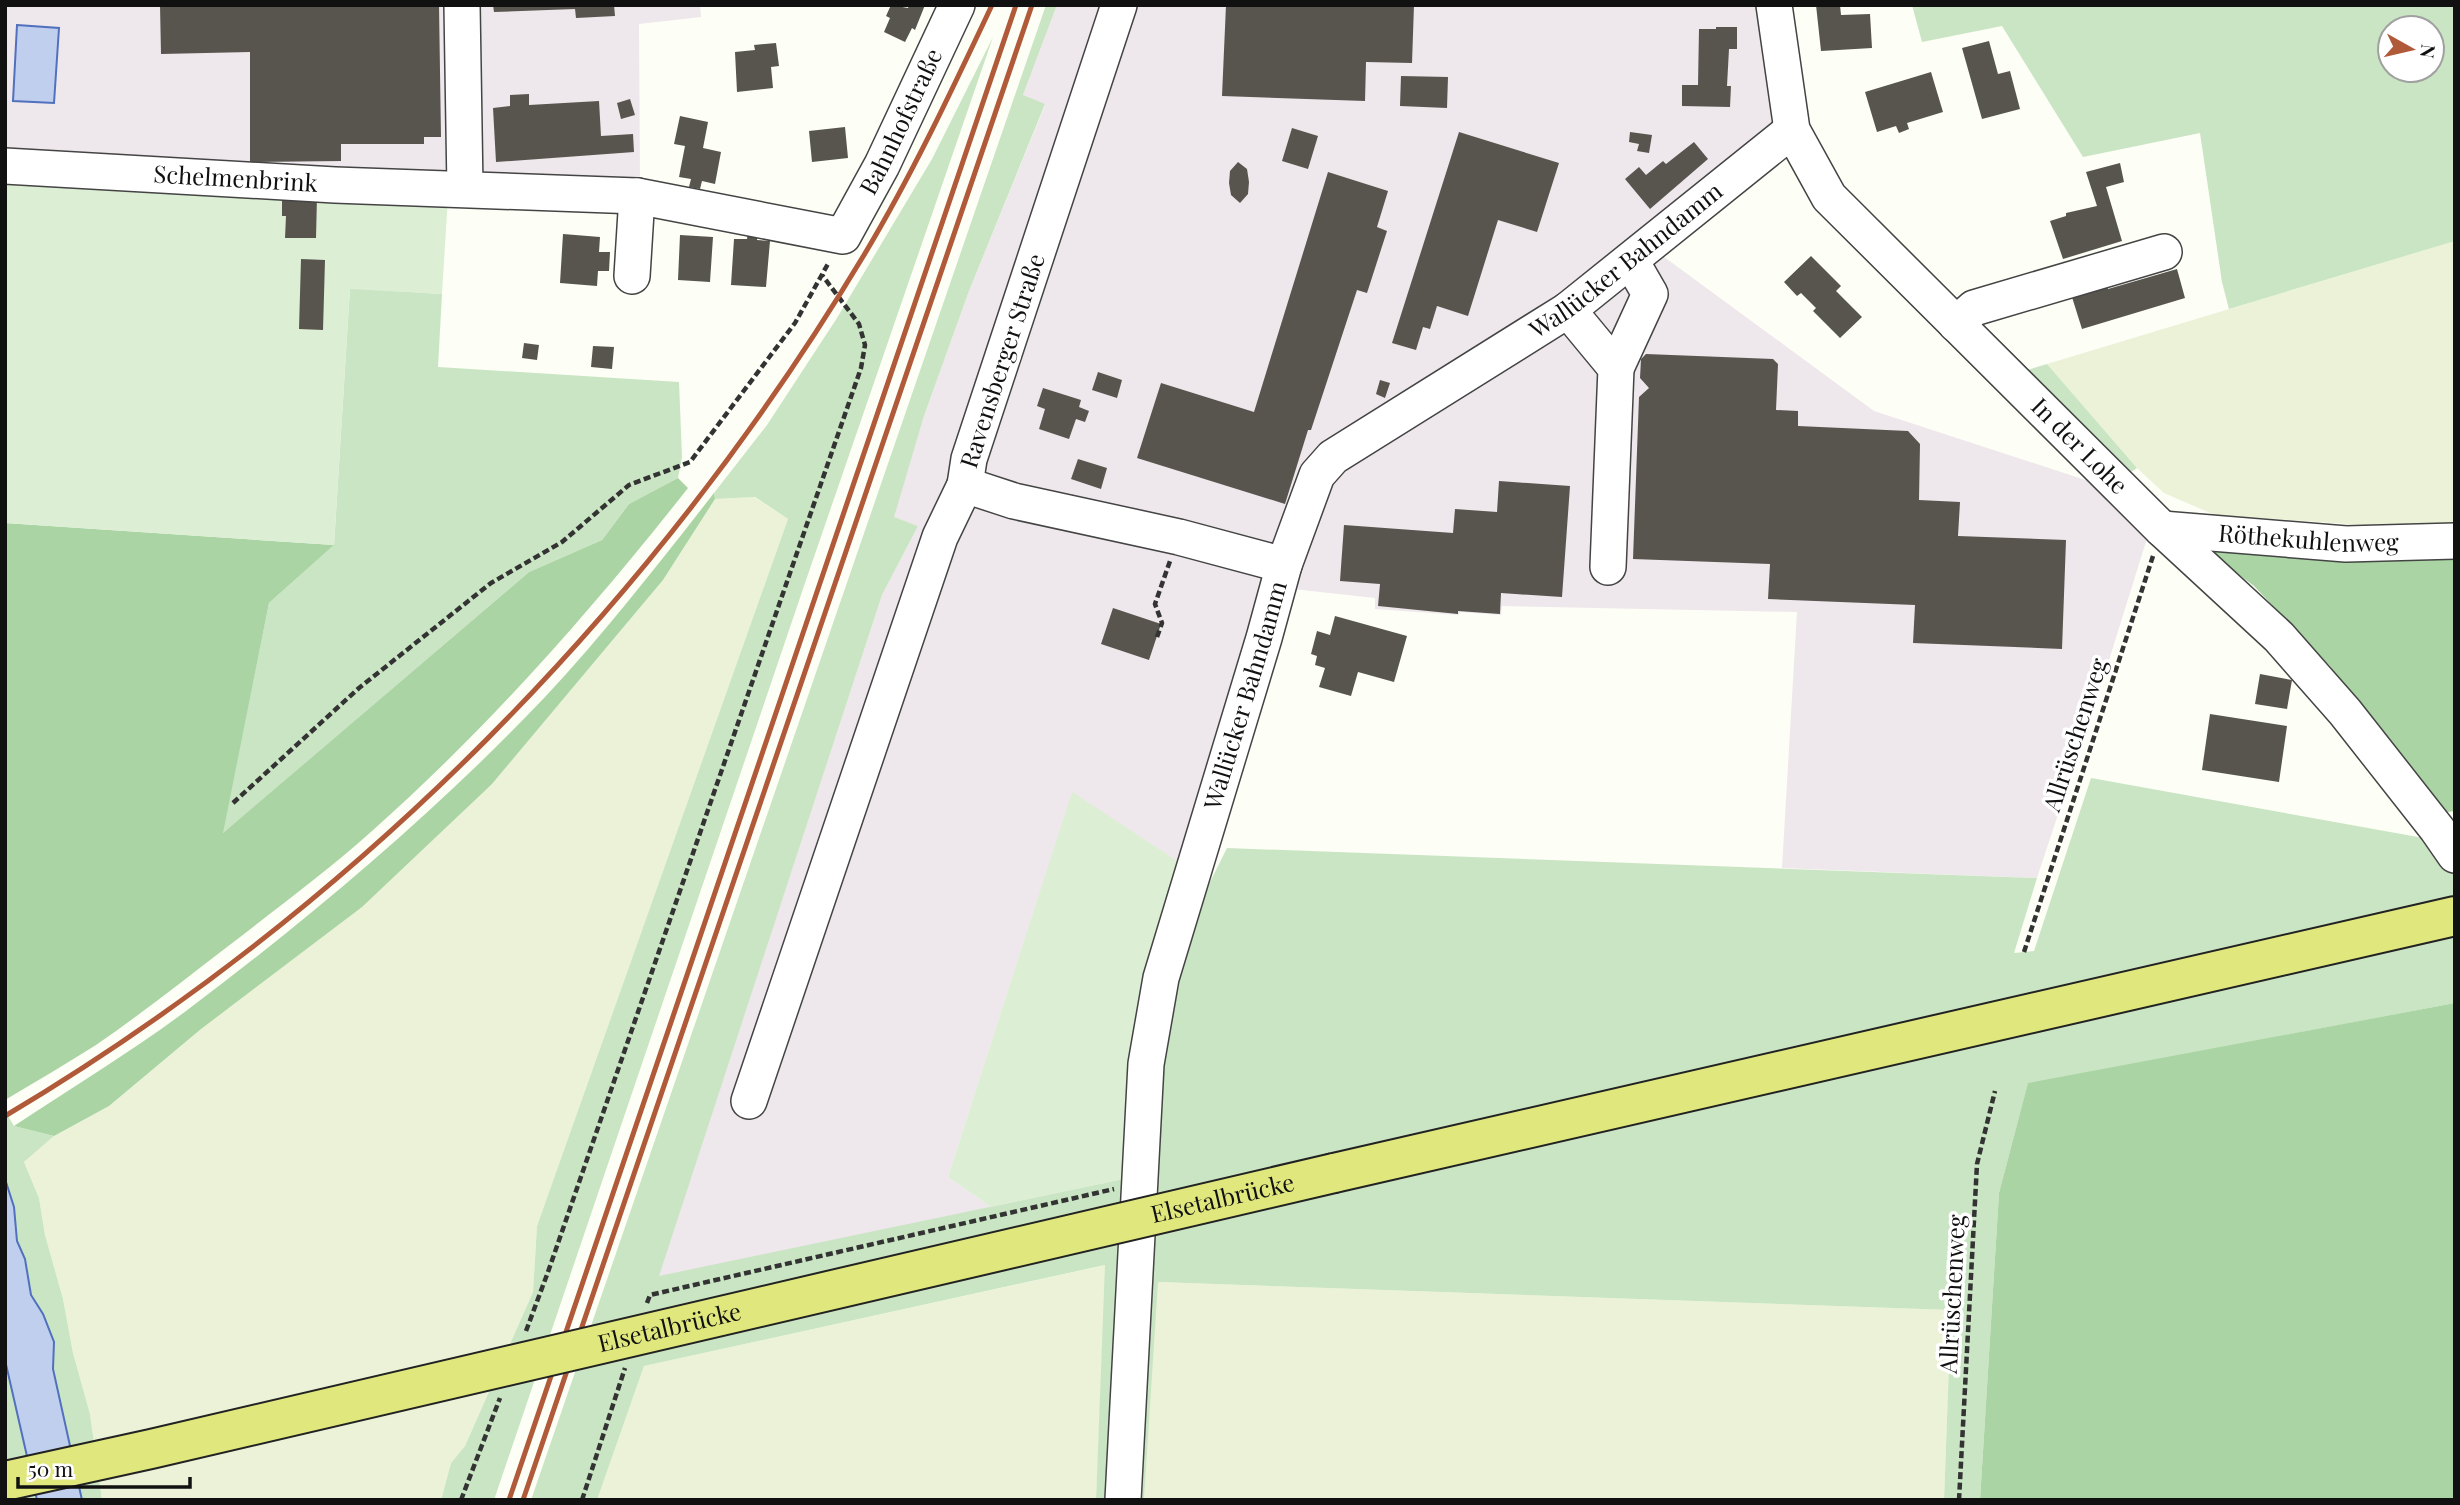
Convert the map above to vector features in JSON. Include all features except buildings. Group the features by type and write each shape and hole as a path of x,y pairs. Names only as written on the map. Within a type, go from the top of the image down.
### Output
{"main road":[{"name":"Elsetalbrücke","path":"5,1481 2446,918"}],"street":[{"path":"462,5 465,189"},
{"name":"Bahnhofstraße","path":"843,236 882,165 957,5"},
{"name":"Ravensberger Straße","path":"1119,5 969,459 965,485 1013,501 1179,537 1283,565"},
{"name":"In der Lohe","path":"1774,5 1792,130 1829,197 2162,529 2279,638 2345,712 2455,855"},
{"name":"Wallücker Bahndamm","path":"1123,1500 1146,1063 1161,978 1264,638 1283,565 1317,475 1333,457 1568,310 1792,130"},
{"name":"Schelmenbrink","path":"5,166 335,186 637,196 843,236"},
{"path":"632,276 637,196"},
{"path":"1956,324 1974,308 2164,252"},
{"path":"1608,566 1616,368 1650,294 1630,261"},
{"path":"1568,310 1616,368"},
{"path":"749,1101 940,537 965,485"},
{"name":"Röthekuhlenweg","path":"2162,529 2346,544 2455,541"}],"path":[{"path":"548,1272 861,368 865,345 859,324 822,275"},
{"path":"233,803 359,688 491,583 562,542 629,485 690,462 795,323 817,284"},
{"name":"Allrüschenweg","path":"2024,952 2162,529"},
{"path":"1157,637 1163,622 1156,604 1179,537"},
{"name":"Allrüschenweg","path":"1959,1500 1977,1164 1994,1091"}],"shaded area":[{"path":"5,5 700,5 701,17 639,24 640,186 5,175"},
{"path":"1057,5 1768,5 1783,113 1660,254 1874,411 2110,488 2149,532 2109,660 2037,878 1782,868 1797,612 1502,606 1501,615 1460,612 1459,615 1375,609 1375,598 1284,588 1182,864 1072,793 948,1177 991,1207 658,1277 882,595 918,526 893,517 924,416 969,291 1045,105 1023,95"}],"green space":[{"path":"1046,5 1057,5 1023,95 1045,104 969,291 924,416 894,517 918,526 882,595 659,1276 1123,1179 1164,1053 1174,995 1208,886 1227,848 2037,878 2014,953 2034,951 2091,778 2429,839 2455,876 2455,1003 2028,1084 1999,1193 1980,1500 1944,1500 1951,1310 1158,1282 1144,1500 1096,1500 1105,1265 644,1366 597,1500 531,1500"},
{"path":"1912,5 2455,5 2455,241 2229,309 2222,282 2200,133 2083,157 2002,26 1922,42"},
{"path":"993,37 494,1500 441,1500 451,1463 465,1446 533,1292 537,1226 788,519 755,497 715,499 714,493 767,425 837,318 932,159"},
{"path":"5,175 448,197 442,294 350,289 334,545 5,523"},
{"path":"2455,241 2455,527 2406,528 2215,515 2164,493 2137,468 2047,364"},
{"path":"350,288 442,294 438,367 679,382 682,457 678,478 629,504 602,540 529,572 222,834 269,603 334,545"},
{"path":"2047,364 2137,468 2128,474 2021,372"},
{"path":"678,478 688,488 614,579 538,667 415,792 319,876 146,1009 96,1045 5,1100 5,523 334,545 269,603 223,833 529,572 602,540 629,504"},
{"path":"714,493 715,499 663,580 492,784 362,907 201,1029 109,1106 54,1136 14,1126 186,1011 280,938 417,822 504,739 567,673 632,597"},
{"path":"754,497 788,519 537,1226 533,1292 465,1446 451,1463 441,1500 102,1500 90,1414 45,1235 39,1198 24,1162 54,1136 109,1106 492,784 663,580 715,499"},
{"path":"2197,543 2455,553 2455,811 2440,813 2330,666 2254,586"},
{"path":"1072,792 1182,864 1124,1179 991,1207 948,1177"},
{"path":"2455,1003 2455,1500 1980,1500 1999,1193 2028,1083"},
{"path":"5,1111 14,1126 54,1136 24,1162 39,1198 45,1235 90,1414 102,1500 82,1500 53,1369 54,1342 43,1314 31,1295 25,1259 17,1241 14,1207 5,1179"},
{"path":"1106,1265 1096,1500 597,1500 644,1366"},
{"path":"1157,1282 1951,1310 1944,1500 1144,1500"},
{"path":"5,1360 37,1500 5,1500"}],"water":[{"path":"17,25 59,28 54,103 13,101"},
{"path":"5,1179 14,1207 17,1241 25,1259 31,1295 43,1314 54,1342 53,1369 82,1500 37,1500 5,1360"}],"railway":[{"path":"5,1116 134,1033 258,943 376,844 488,738 593,626 691,508 781,384 864,255 931,132 992,5"},
{"path":"509,1500 1016,5"},
{"path":"523,1500 1032,5"}]}
